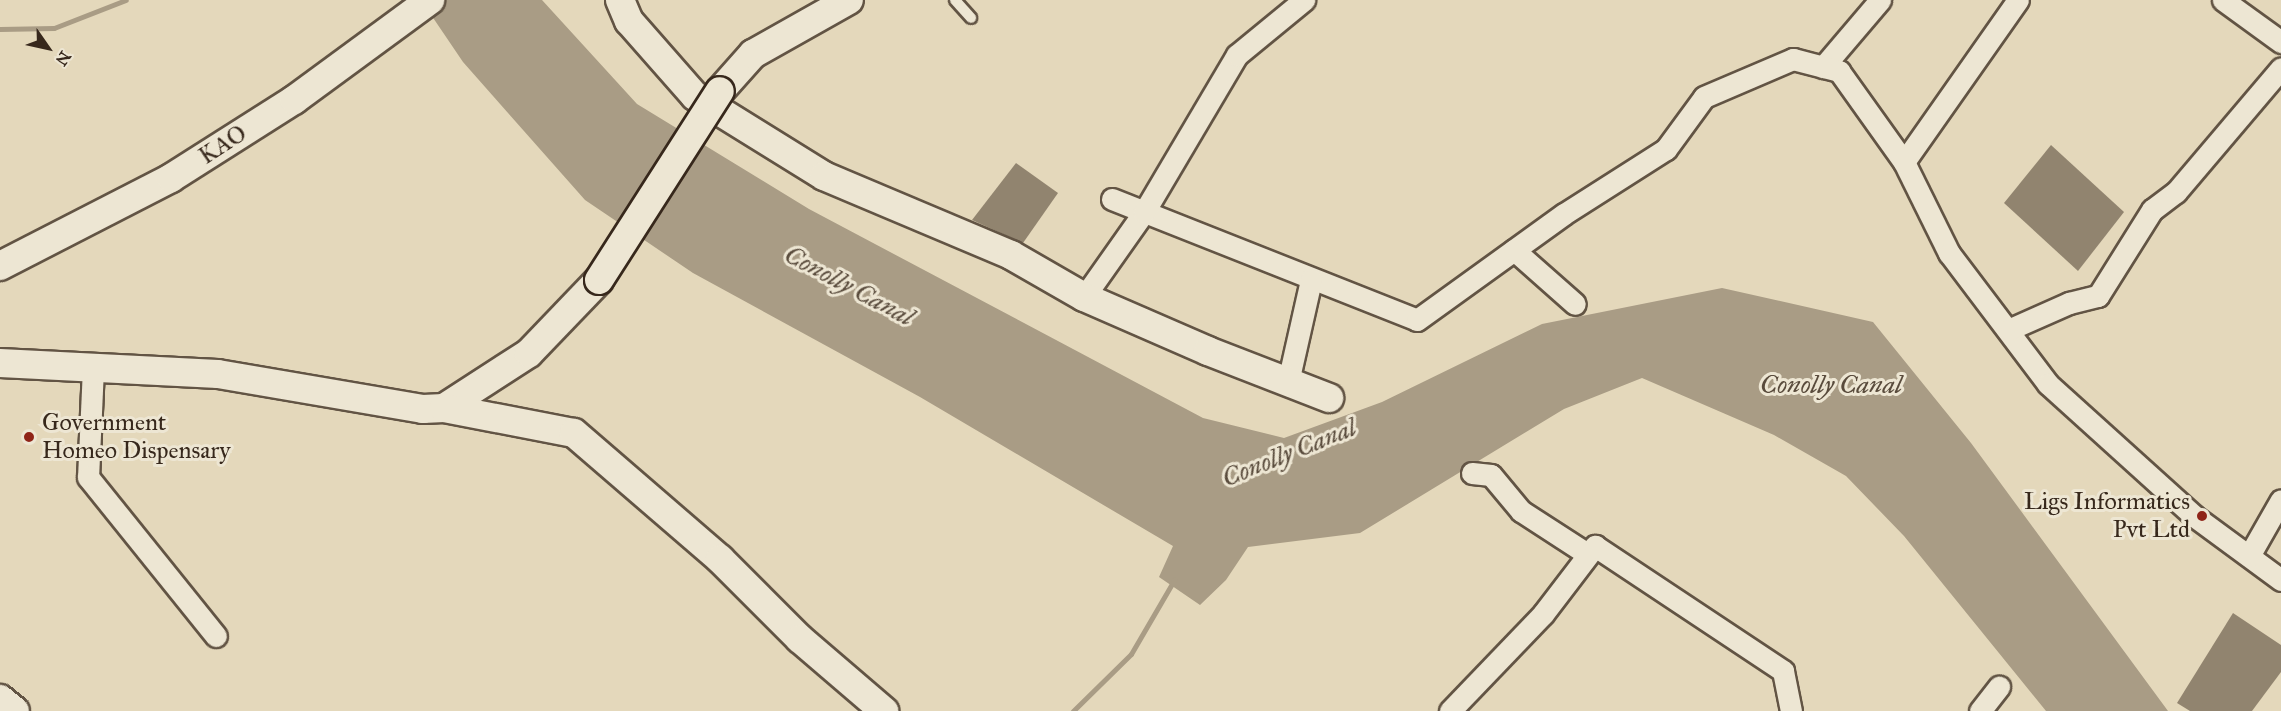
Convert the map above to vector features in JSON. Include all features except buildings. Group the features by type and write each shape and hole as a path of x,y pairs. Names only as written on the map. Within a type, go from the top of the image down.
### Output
{"street":[{"name":"KAO","path":"0,266 171,178 294,100 430,0"},
{"path":"620,0 629,21 708,94 824,176 1011,255 1084,297 1329,398"},
{"path":"444,408 529,353 599,280 708,94 753,54 849,0"},
{"path":"1084,297 1144,212 1237,55 1304,0"},
{"path":"1823,67 1880,0"},
{"path":"1904,162 2018,0"},
{"path":"2223,0 2281,42"},
{"path":"1112,199 1311,280 1417,320 1514,250 1666,149 1704,96 1793,59 1839,71 1904,162 1949,253 2048,384 2194,516 2281,580"},
{"path":"2008,330 2069,303 2098,296 2152,210 2176,192 2281,68"},
{"path":"1514,250 1575,304"},
{"path":"1288,382 1311,280"},
{"path":"0,363 218,374 423,409 444,408 574,433 720,559 800,639 884,711"},
{"path":"93,368 88,477 216,636"},
{"path":"1472,473 1491,475 1521,511 1586,552"},
{"path":"2248,556 2281,500"},
{"path":"1450,711 1543,614 1586,552 1600,548 1774,663 1789,684 1791,711"},
{"path":"1980,711 1999,687"},
{"path":"0,699 15,711"}],"lane":[{"path":"955,0 971,18"}],"water":[{"name":"Conolly Canal","path":"421,0 542,0 637,104 809,209 1203,418 1284,438 1382,402 1542,324 1722,288 1873,322 1971,443 2168,711 2046,711 1904,536 1846,476 1774,435 1642,378 1564,409 1360,533 1248,547 1226,580 1200,605 1159,577 1173,546 920,397 693,273 585,200 463,62"}],"waterway":[{"path":"0,29 54,28 126,0"},
{"path":"1073,711 1131,654 1174,580"}],"place":[{"name":"Government Homeo Dispensary","path":"29,437"},
{"name":"Ligs Informatics Pvt Ltd","path":"2202,516"}]}
